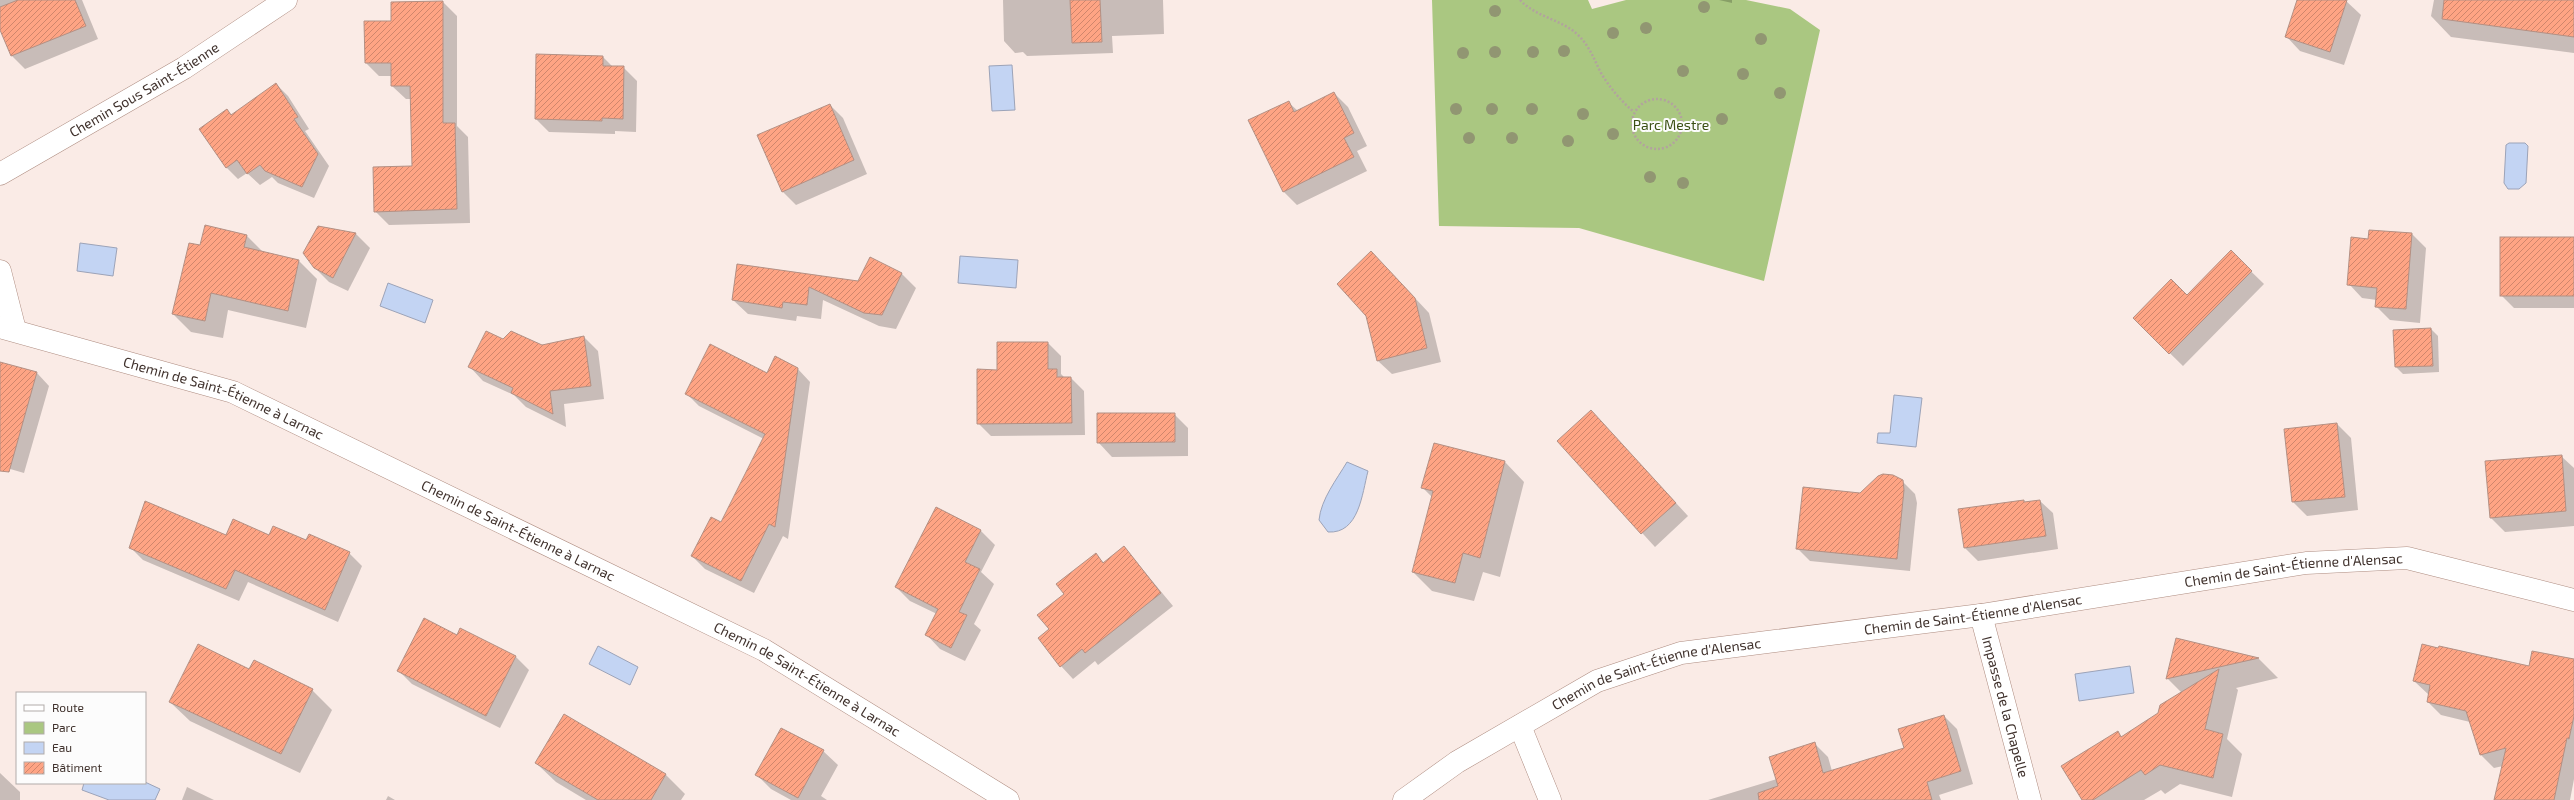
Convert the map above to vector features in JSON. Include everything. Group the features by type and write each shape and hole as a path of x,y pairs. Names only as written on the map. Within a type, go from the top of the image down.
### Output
{"street":[{"name":"Chemin Sous Saint-Étienne","path":"0,174 184,68 286,0"},
{"path":"0,272 8,329"},
{"name":"Chemin de Saint-Étienne à Larnac","path":"8,329 233,392 764,650 1008,800"},
{"name":"Chemin de Saint-Étienne d'Alensac","path":"1404,800 1458,762 1597,681 1681,653 1981,614 2306,563 2407,558 2574,600"},
{"name":"Impasse de la Chapelle","path":"1981,614 2030,800"},
{"path":"1520,726 1550,800"}],"path":[{"path":"1520,0 1538,15 1567,27 1577,34 1590,50 1618,98 1634,112"},
{"path":"1663,100 1671,103 1680,116 1680,133 1670,146 1662,148 1646,147 1637,139 1632,128 1634,112 1646,101 1663,100"}],"green space":[{"name":"Parc Mestre","path":"1432,0 1588,0 1592,9 1626,0 1746,0 1790,9 1820,30 1764,281 1579,228 1439,226"}],"water":[{"path":"1012,65 1015,110 992,111 989,66"},
{"path":"2509,143 2525,143 2528,146 2526,183 2519,189 2508,189 2504,183 2506,145"},
{"path":"80,243 117,248 113,276 77,271"},
{"path":"960,256 1018,260 1016,288 958,283"},
{"path":"388,283 433,300 425,323 380,306"},
{"path":"1894,395 1922,398 1916,447 1877,443 1878,433 1890,433"},
{"path":"1347,462 1368,471 1361,501 1353,520 1346,527 1338,531 1328,532 1319,520 1320,512 1326,497"},
{"path":"598,646 638,667 630,685 589,664"},
{"path":"2130,666 2134,693 2079,701 2075,674"},
{"path":"146,782 160,789 155,800 109,800 82,790 84,784 146,784"}],"building":[{"path":"18,0 75,0 86,26 11,56 0,30 0,7"},
{"path":"1070,0 1100,0 1102,42 1072,43"},
{"path":"2297,0 2347,0 2330,52 2285,37"},
{"path":"2444,0 2574,0 2574,37 2442,19"},
{"path":"443,1 443,123 455,123 457,209 374,212 373,167 412,166 410,86 391,86 391,63 365,63 364,21 391,21 391,2"},
{"path":"536,54 603,56 603,66 624,66 623,119 602,118 602,121 535,119"},
{"path":"276,83 298,117 294,119 318,154 302,187 265,171 260,165 247,174 237,160 226,168 199,129 227,109 231,115"},
{"path":"1334,92 1354,133 1344,138 1354,157 1283,192 1248,120 1289,101 1294,112"},
{"path":"830,104 854,160 782,192 757,135"},
{"path":"205,225 247,235 244,247 299,260 288,311 211,293 205,321 172,314 189,243 200,245"},
{"path":"318,226 356,233 333,278 314,268 303,253"},
{"path":"2369,230 2412,233 2406,309 2375,307 2377,288 2347,285 2351,237 2368,239"},
{"path":"2500,237 2574,237 2574,296 2500,296"},
{"path":"2231,250 2252,271 2169,354 2133,318 2171,279 2187,295"},
{"path":"1371,251 1415,298 1427,348 1377,361 1366,316 1337,284"},
{"path":"870,257 902,273 882,315 864,313 809,287 807,305 783,302 782,308 732,300 737,264 858,281"},
{"path":"2431,328 2433,366 2395,367 2393,330"},
{"path":"486,331 503,339 511,331 542,345 584,336 591,386 550,391 553,414 511,393 513,388 468,367"},
{"path":"997,342 1048,342 1048,369 1057,369 1057,377 1071,377 1072,423 977,424 977,369 997,370"},
{"path":"710,344 767,373 775,356 798,368 775,527 769,524 741,581 691,556 711,517 721,522 765,434 685,394"},
{"path":"0,362 37,372 9,472 0,471"},
{"path":"1591,410 1676,503 1641,534 1557,441"},
{"path":"1097,413 1175,413 1175,442 1097,443"},
{"path":"2337,423 2345,497 2292,502 2284,429"},
{"path":"1434,443 1505,461 1480,558 1463,553 1455,583 1412,572 1433,491 1421,488"},
{"path":"2562,455 2566,511 2490,518 2485,461"},
{"path":"1883,474 1893,475 1903,480 1904,490 1897,559 1796,549 1803,487 1860,493 1878,476"},
{"path":"2024,500 2024,502 2040,500 2046,536 1964,548 1958,509"},
{"path":"145,501 226,535 233,519 269,535 273,526 306,540 309,534 350,552 325,610 235,570 226,589 129,548"},
{"path":"936,507 981,530 965,562 980,569 959,612 967,615 951,648 925,635 938,609 895,587"},
{"path":"1124,546 1161,593 1085,653 1082,649 1060,667 1038,638 1049,629 1037,615 1064,594 1056,584 1096,553 1103,563"},
{"path":"424,618 457,635 460,628 516,656 486,716 397,671"},
{"path":"2176,638 2259,658 2166,679"},
{"path":"198,644 249,669 254,660 313,689 281,754 169,702"},
{"path":"2422,644 2438,648 2439,646 2529,666 2532,651 2574,659 2574,716 2569,739 2567,738 2554,800 2494,800 2506,748 2480,755 2466,711 2427,702 2430,685 2413,681"},
{"path":"2219,669 2205,729 2223,734 2213,778 2160,765 2145,775 2141,770 2093,800 2082,800 2061,766 2118,731 2121,737 2158,713 2160,705"},
{"path":"564,714 666,774 651,800 598,800 535,763"},
{"path":"1944,715 1961,771 1927,782 1932,800 1759,800 1758,793 1778,786 1769,757 1815,742 1823,773 1904,748 1898,729"},
{"path":"781,728 824,750 798,798 755,775"}]}
